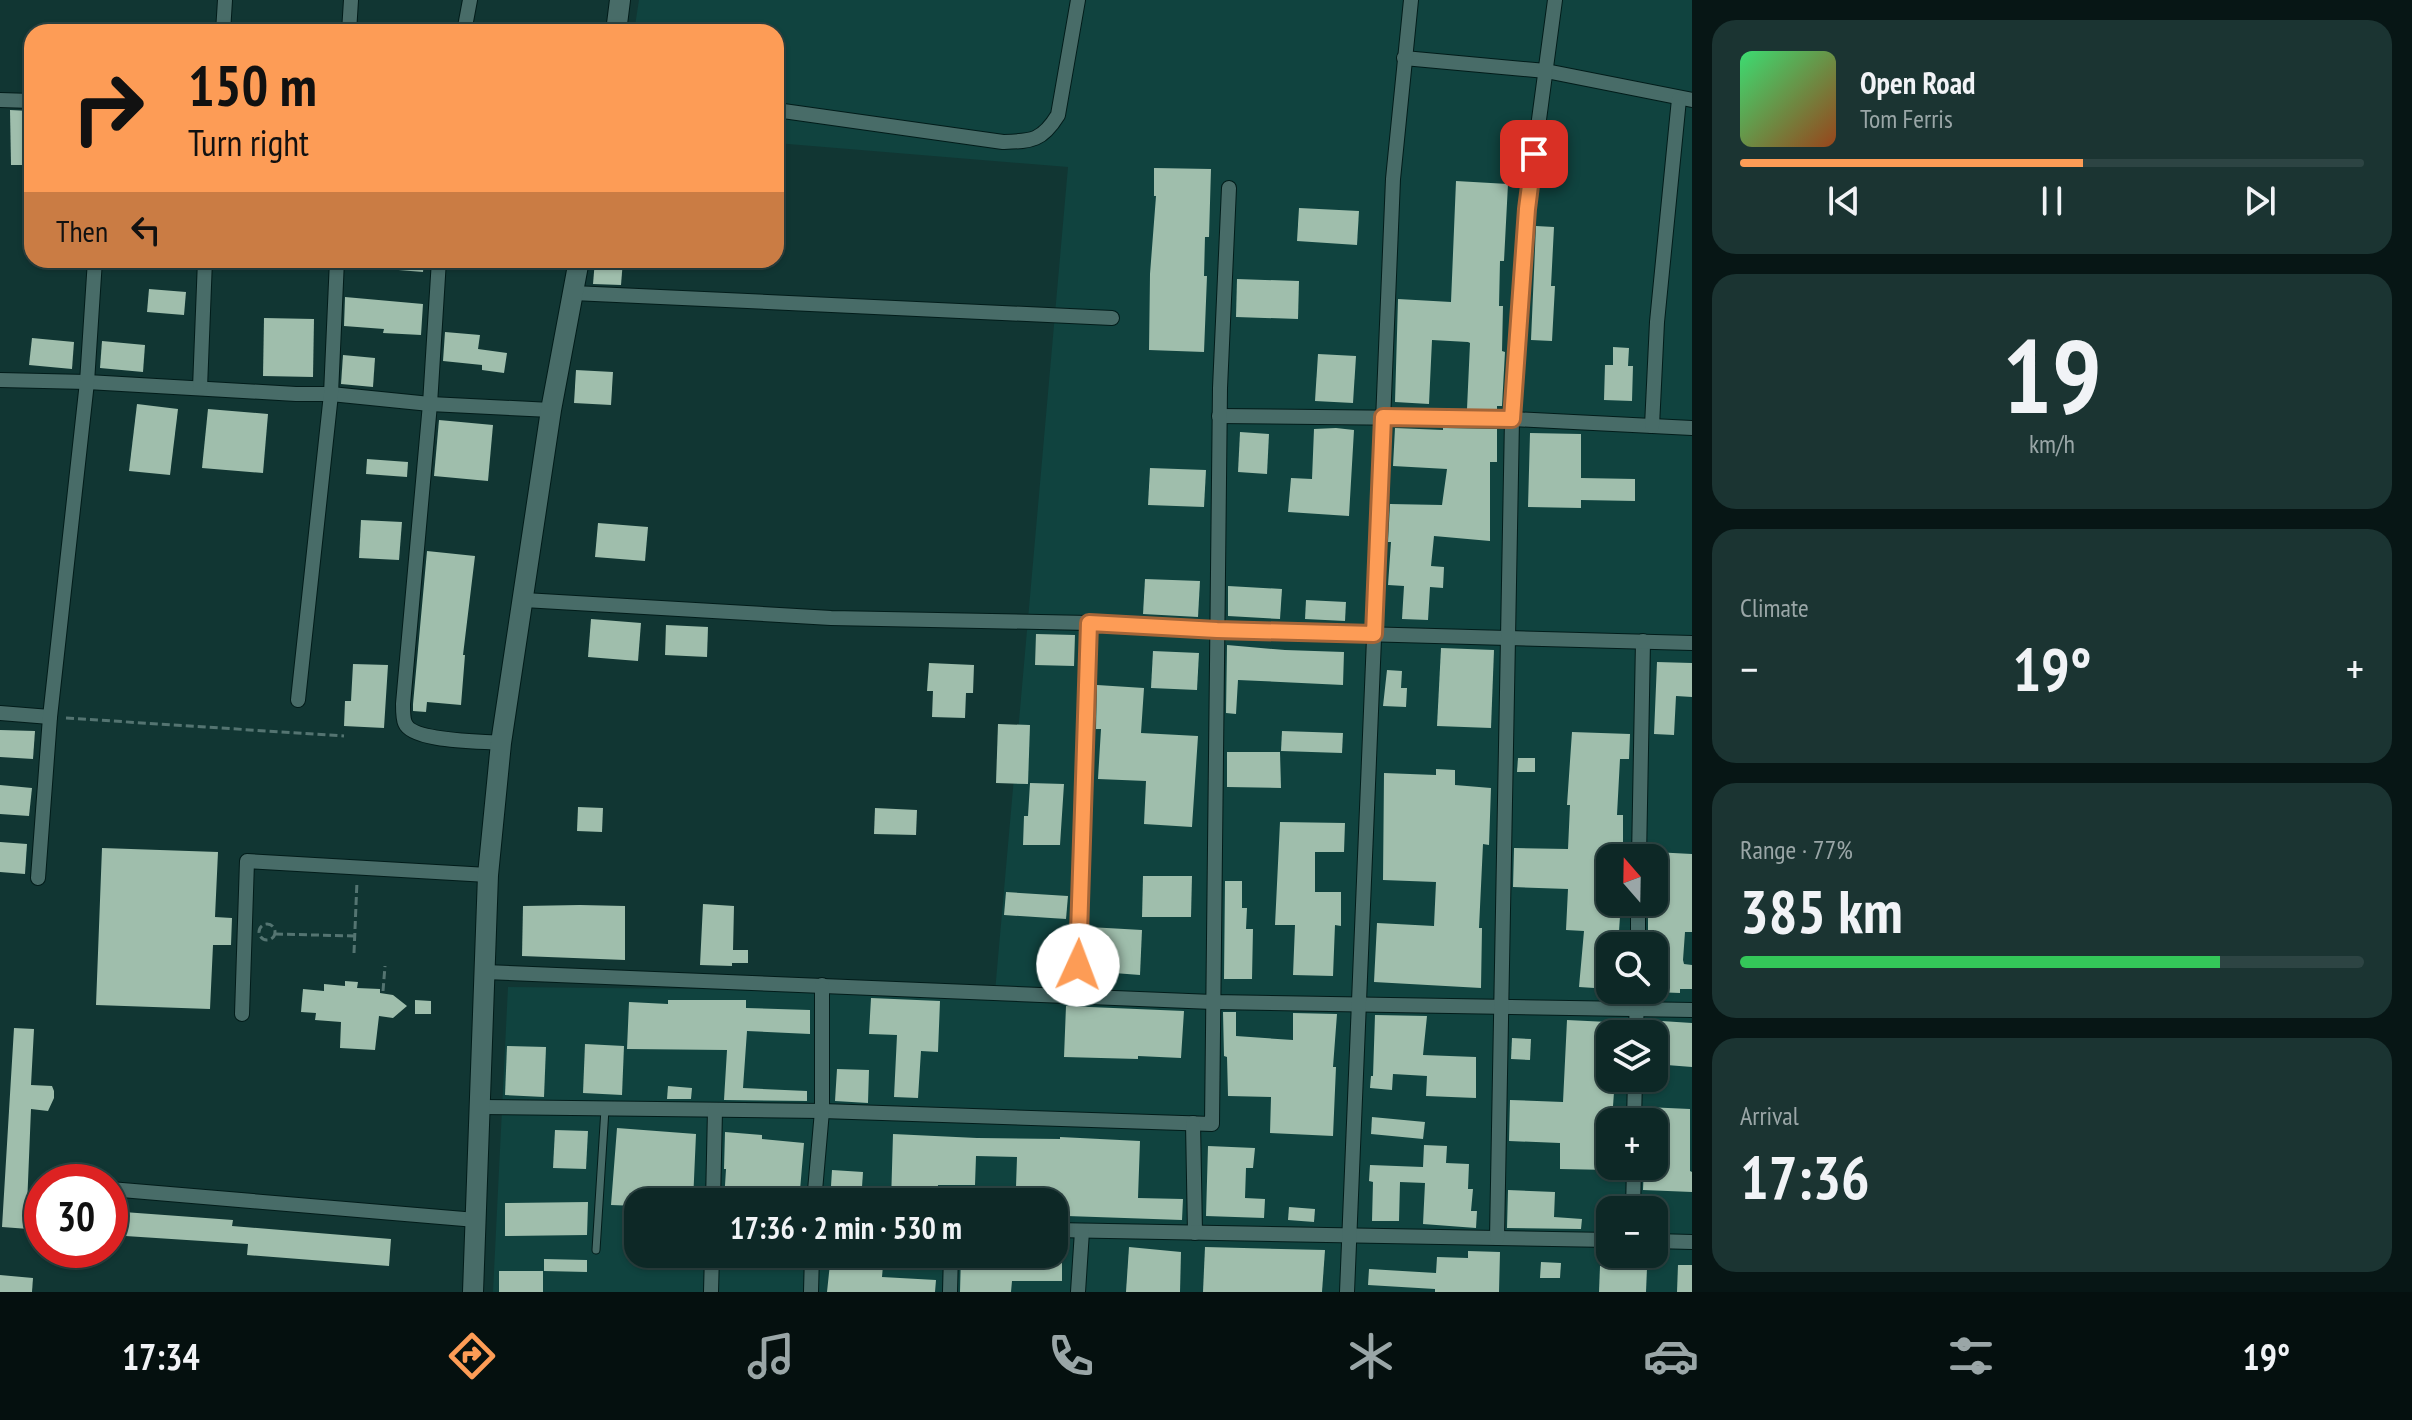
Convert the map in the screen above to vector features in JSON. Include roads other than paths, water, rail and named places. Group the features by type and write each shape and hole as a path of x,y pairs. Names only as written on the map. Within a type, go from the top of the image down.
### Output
{"street":[{"path":"224,24 225,0"},
{"path":"350,24 351,0"},
{"path":"466,24 470,0"},
{"path":"617,24 620,0"},
{"path":"784,111 1003,142 1031,141 1048,130 1058,115 1078,0"},
{"path":"1347,1292 1393,179 1411,0"},
{"path":"1497,1238 1512,419 1527,209 1555,0"},
{"path":"1404,58 1546,71 1686,100 1657,322 1652,426"},
{"path":"0,100 24,101"},
{"path":"480,1107 822,1111 1212,1124 1219,416 1229,188"},
{"path":"38,878 50,717 87,382 94,268"},
{"path":"200,388 205,268"},
{"path":"298,700 331,394 337,268"},
{"path":"438,268 430,404 404,692 405,724 411,732 426,736 501,743"},
{"path":"473,1292 488,875 501,743 551,410 578,268"},
{"path":"573,293 1112,318"},
{"path":"0,380 331,394 430,404 551,410"},
{"path":"1219,416 1512,419 1692,428"},
{"path":"524,600 831,618 1089,623 1217,630 1692,643"},
{"path":"1077,997 1089,623"},
{"path":"1639,844 1643,641"},
{"path":"0,713 50,717"},
{"path":"242,1014 247,861 488,875"},
{"path":"485,972 1213,1002 1692,1010"},
{"path":"815,1188 822,1111 822,985"},
{"path":"1636,1004 1636,1020"},
{"path":"713,1188 715,1110"},
{"path":"1193,1123 1195,1233"},
{"path":"128,1191 476,1220"},
{"path":"1068,1230 1596,1240"},
{"path":"1078,1292 1082,1231"},
{"path":"1668,1241 1692,1242"},
{"path":"711,1292 712,1268"},
{"path":"811,1292 812,1268"},
{"path":"950,1292 951,1268"}],"lane":[{"path":"596,1250 605,1109"}]}
